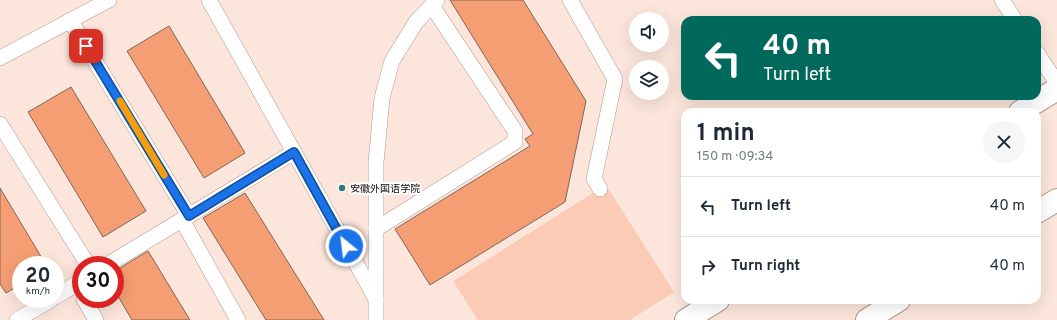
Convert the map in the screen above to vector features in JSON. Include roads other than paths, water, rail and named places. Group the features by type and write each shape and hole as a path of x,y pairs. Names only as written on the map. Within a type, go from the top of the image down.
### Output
{"main road":[{"path":"1041,99 1057,89"},
{"path":"1026,108 1039,100"},
{"path":"1041,210 1057,200"},
{"path":"686,320 712,304"},
{"path":"867,320 893,304"}],"street":[{"path":"0,58 109,0"},
{"path":"209,0 376,299"},
{"path":"570,0 615,79 594,179 600,189"},
{"path":"1002,0 1012,16"},
{"path":"376,229 515,142 515,131 434,3 416,22 392,61 382,98 376,162 376,229 376,320"},
{"path":"70,20 186,218 238,320"},
{"path":"1041,59 1057,83"},
{"path":"0,124 82,256"},
{"path":"123,256 294,152"},
{"path":"17,320 37,308"},
{"path":"89,308 96,320"}],"place":[{"name":"安徽外国语学院","path":"342,188"}]}
